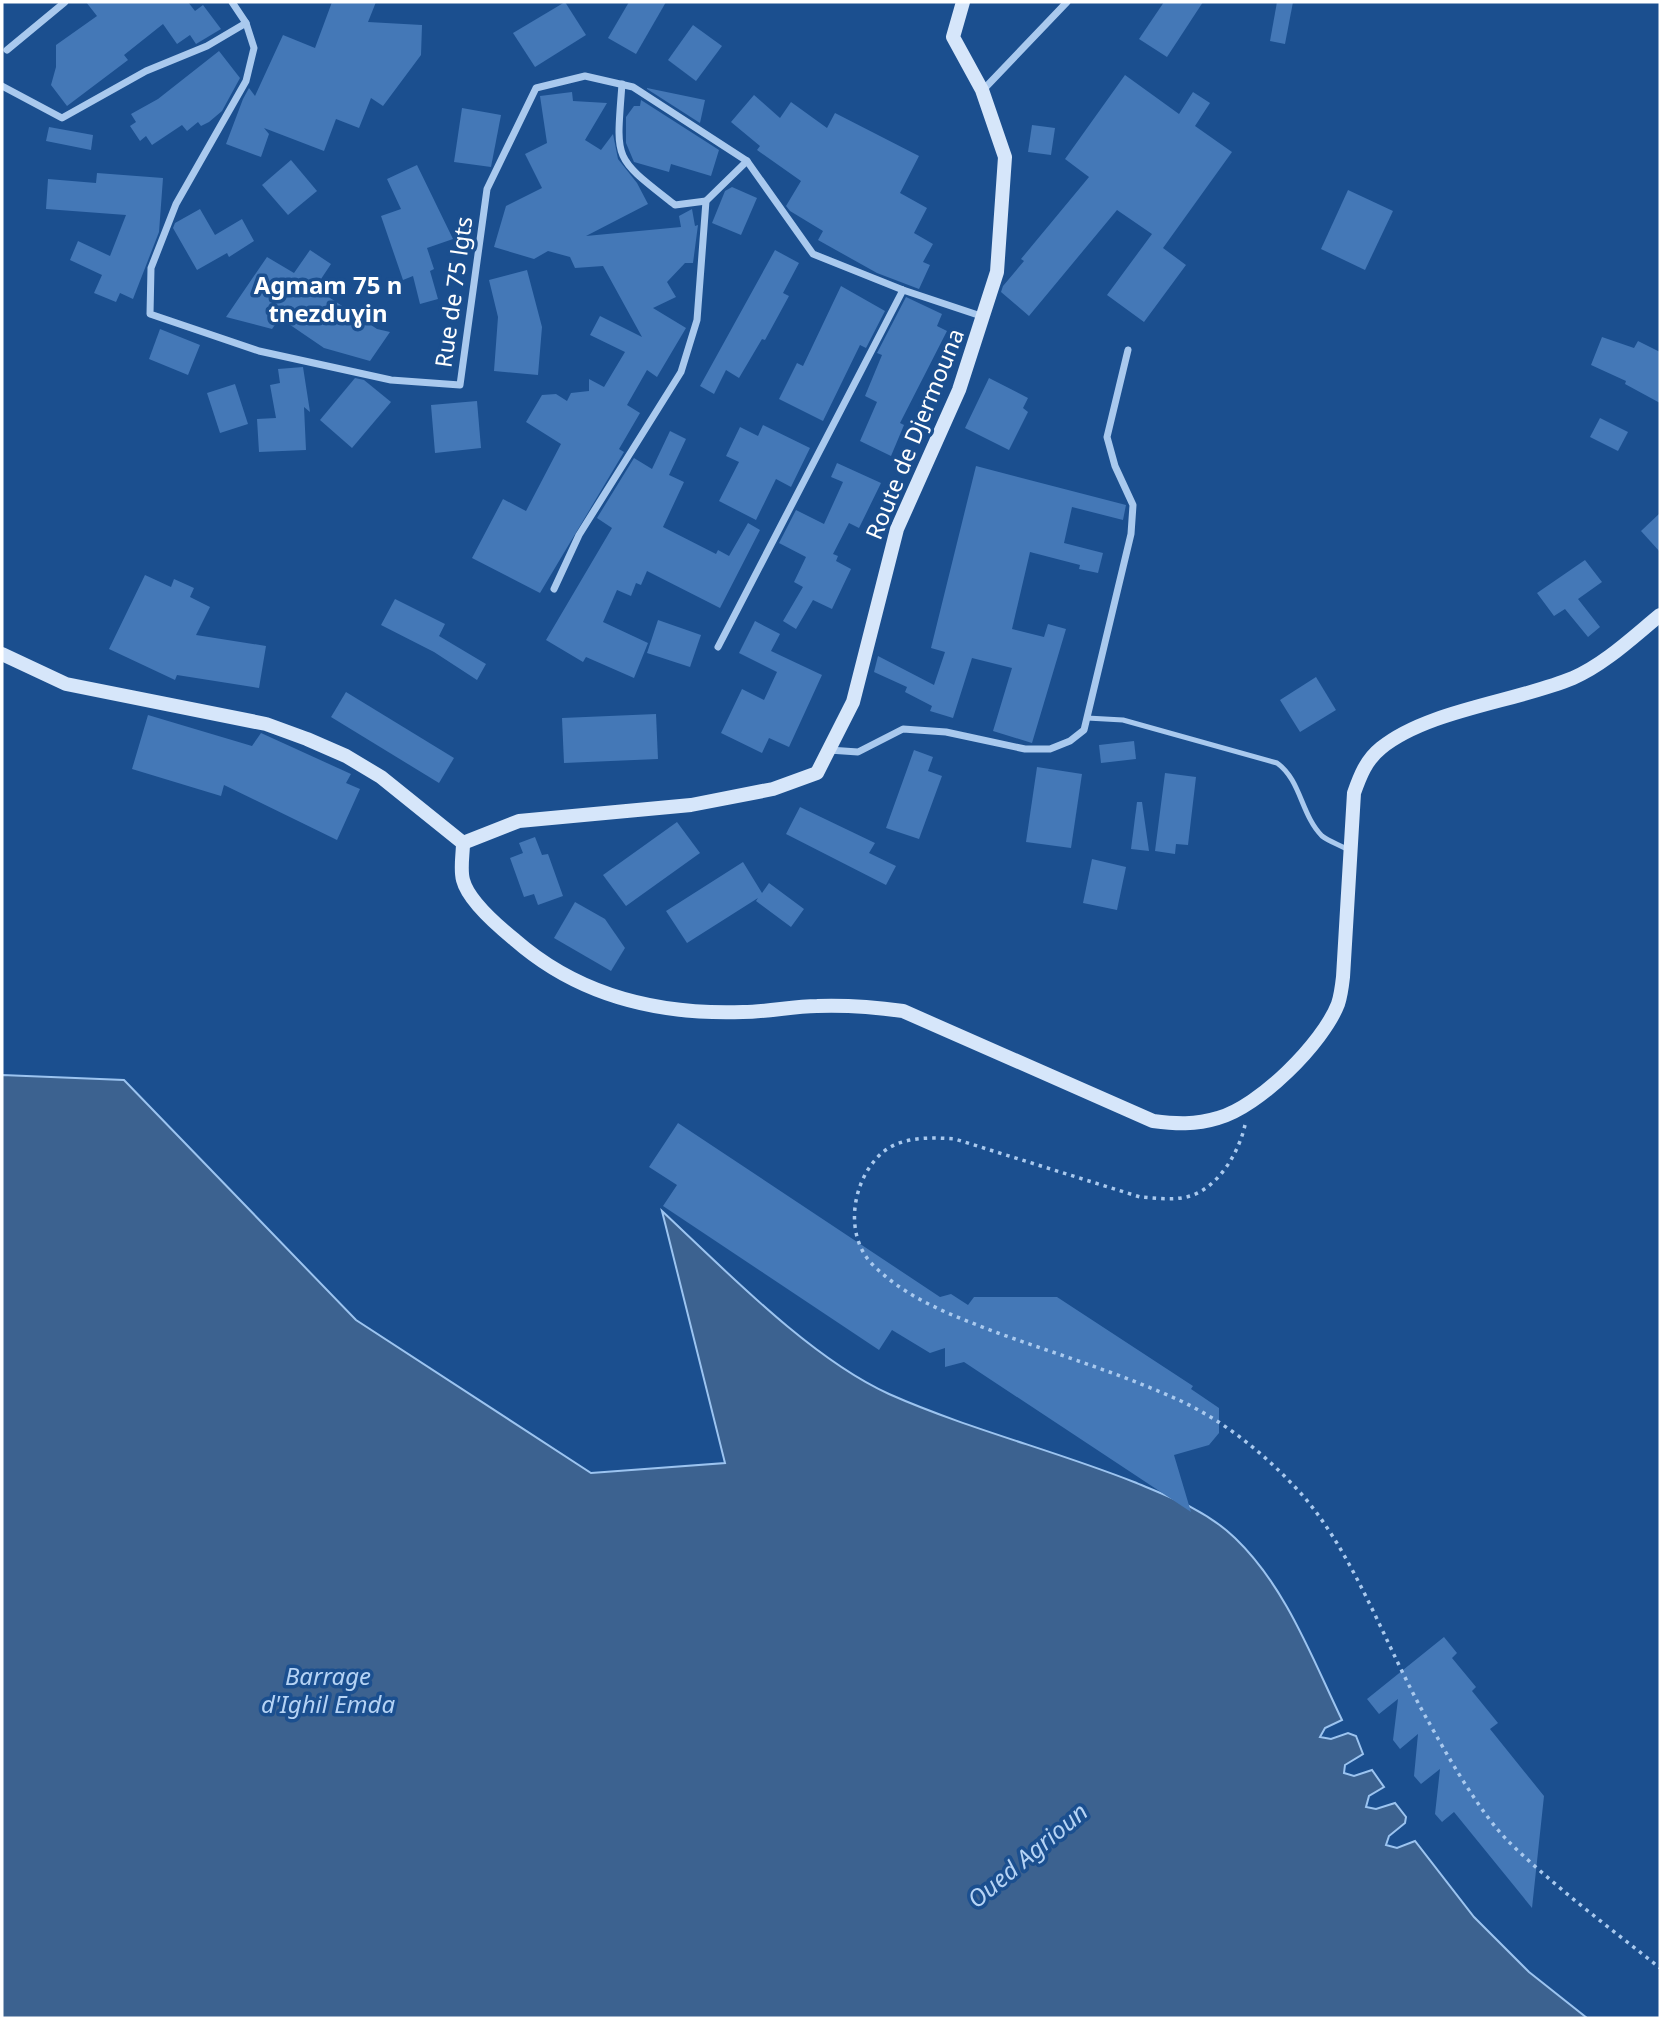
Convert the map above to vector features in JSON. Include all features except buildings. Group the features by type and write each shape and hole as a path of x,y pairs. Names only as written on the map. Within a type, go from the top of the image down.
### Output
{"main road":[{"name":"Route de Djermouna","path":"463,843 519,821 691,805 773,789 817,773 853,702 897,529 959,390 985,317 997,272 1005,157 982,90 953,37 963,2"},
{"path":"2,654 66,684 266,724 307,739 381,777 463,843 463,881 489,917 536,958 575,982 628,1002 691,1012 744,1013 817,1006 868,1006 903,1011 1153,1121 1184,1125 1220,1118 1250,1102 1313,1044 1338,1003 1343,977 1354,793 1361,770 1380,748 1407,731 1436,720 1512,700 1575,677 1660,615"}],"street":[{"path":"7,50 65,2"},
{"path":"2,86 62,118 146,71 207,46 246,23 232,2"},
{"path":"982,90 1067,2"},
{"name":"Rue de 75 lgts","path":"246,23 254,48 246,81 176,204 151,268 150,314 259,351 391,380 460,385 487,189 537,89 585,76 633,87 747,161 813,254 903,290 985,317"},
{"path":"622,84 617,144 627,167 674,205 706,201 747,161"},
{"path":"554,589 579,535 681,372 697,320 706,201"},
{"path":"718,647 903,290"},
{"path":"829,750 858,751 903,729 946,732 1025,749 1051,749 1070,741 1084,730 1131,534 1133,505 1115,466 1107,437 1128,350"}],"lane":[{"path":"1087,718 1124,720 1278,764 1289,771 1299,799 1322,836 1351,851"}],"path":[{"path":"1250,1102 1234,1156 1222,1172 1202,1191 1170,1199 1140,1197 955,1139 925,1137 900,1142 878,1156 860,1180 855,1210 858,1244 874,1267 925,1303 1183,1402 1227,1427 1268,1459 1299,1492 1330,1534 1426,1718 1508,1842 1660,1968"}],"water":[{"name":"Barrage d'Ighil Emda","path":"2,1075 124,1080 356,1320 591,1473 725,1463 662,1211 770,1312 859,1379 919,1407 1103,1470 1200,1512 1224,1528 1253,1557 1269,1578 1296,1624 1342,1720 1325,1728 1320,1737 1331,1739 1348,1733 1356,1736 1363,1754 1345,1765 1344,1773 1354,1776 1372,1770 1384,1787 1369,1796 1366,1807 1376,1809 1395,1803 1406,1817 1405,1823 1389,1836 1386,1845 1397,1848 1415,1841 1474,1917 1529,1972 1587,2018 2,2018"}],"district":[{"name":"Agmam 75 n tnezduɣin","path":"328,300"}],"water label":[{"name":"Oued Agrioun","path":"1028,1856"}]}
